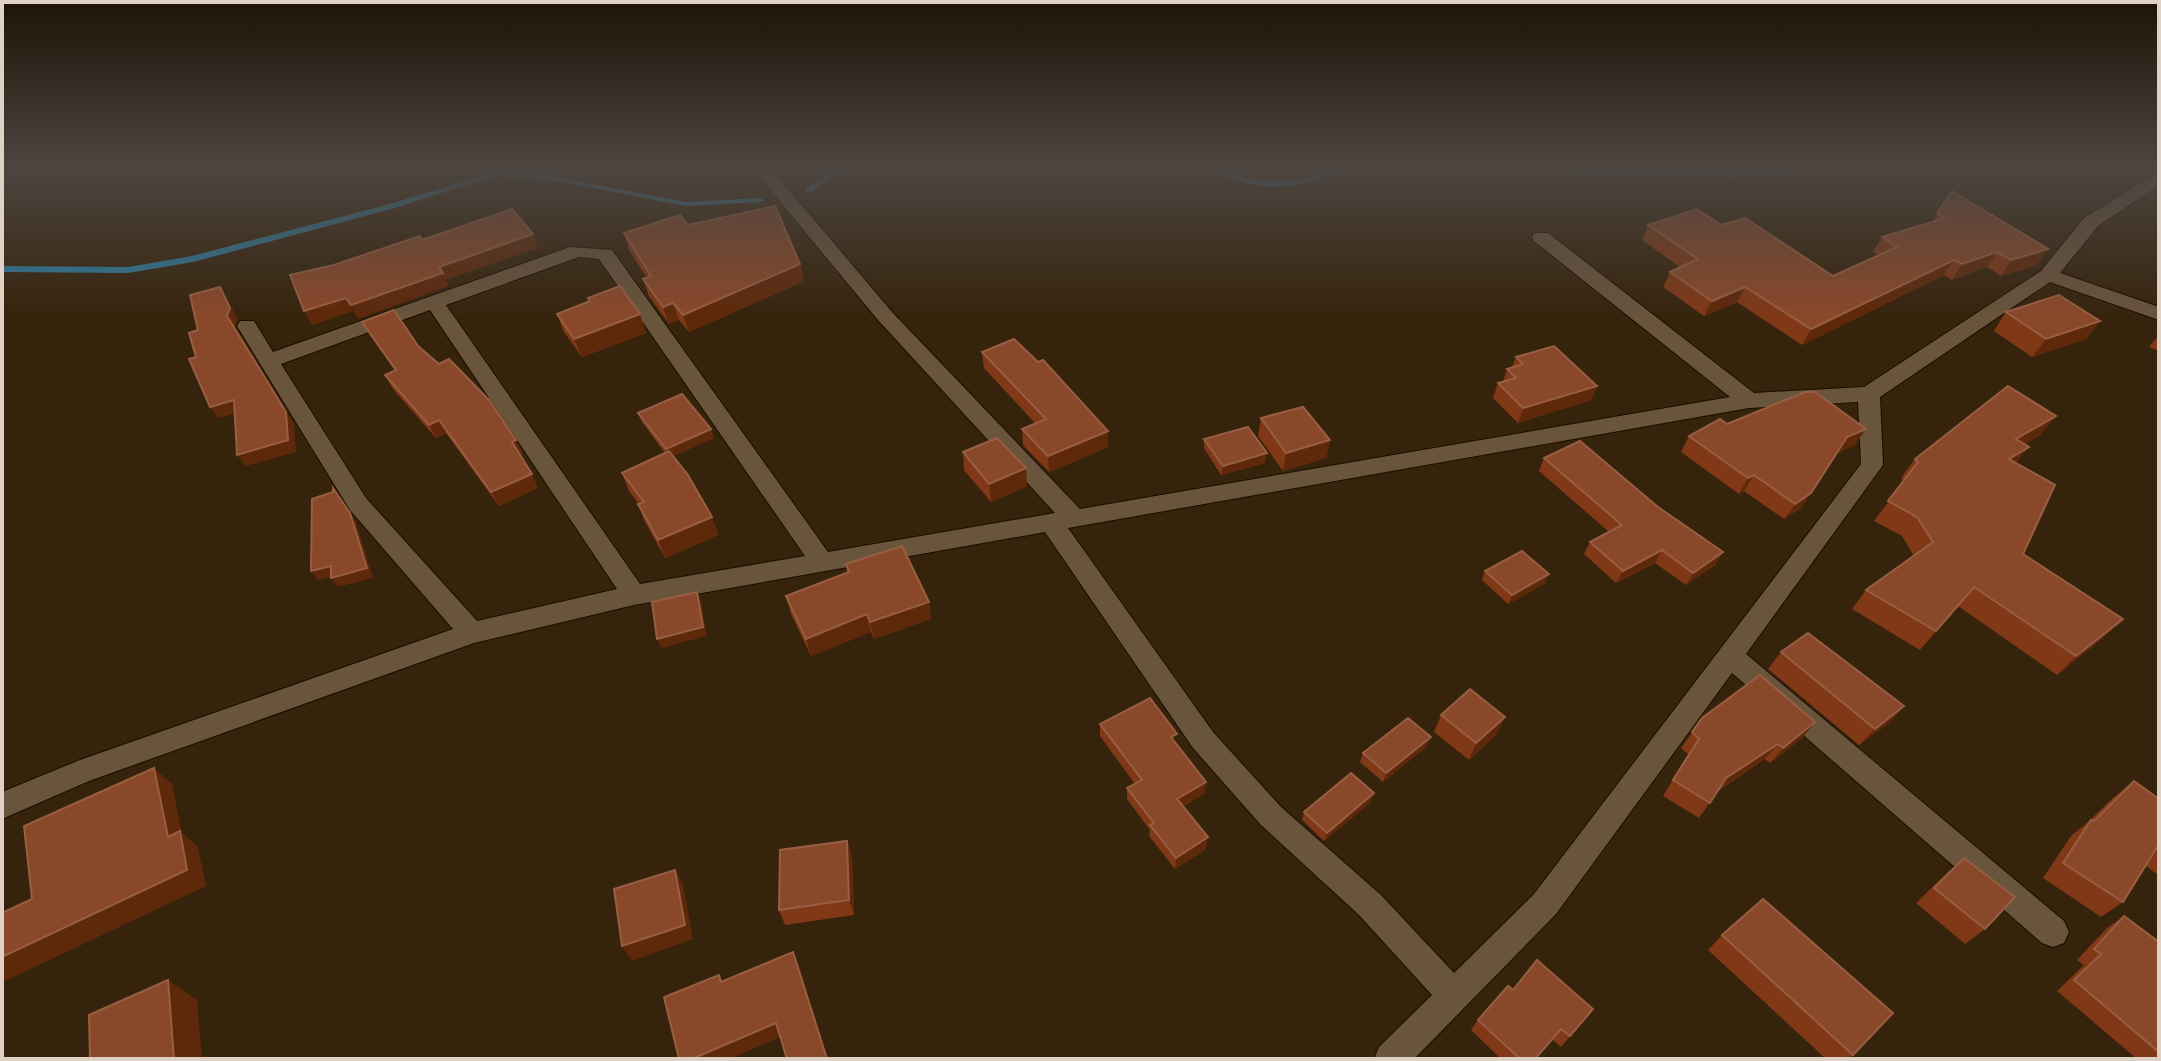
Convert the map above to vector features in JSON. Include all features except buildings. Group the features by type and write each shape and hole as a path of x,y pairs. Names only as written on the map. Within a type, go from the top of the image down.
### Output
{"street":[{"path":"803,219 1063,521 1203,740 1271,816 1370,905 1454,996"},
{"path":"2,806 80,772 472,633 634,595 1749,401 1869,394 2048,275 2096,219"},
{"path":"1541,237 1749,401"},
{"path":"268,361 577,251 605,254 822,562"},
{"path":"2048,275 2159,314"},
{"path":"434,302 634,595"},
{"path":"247,326 358,504 472,633"},
{"path":"1391,1059 1545,904 1872,465 1869,394"},
{"path":"1731,656 2053,932"}],"waterway":[{"path":"2,269 128,270 193,259 345,219"}]}
